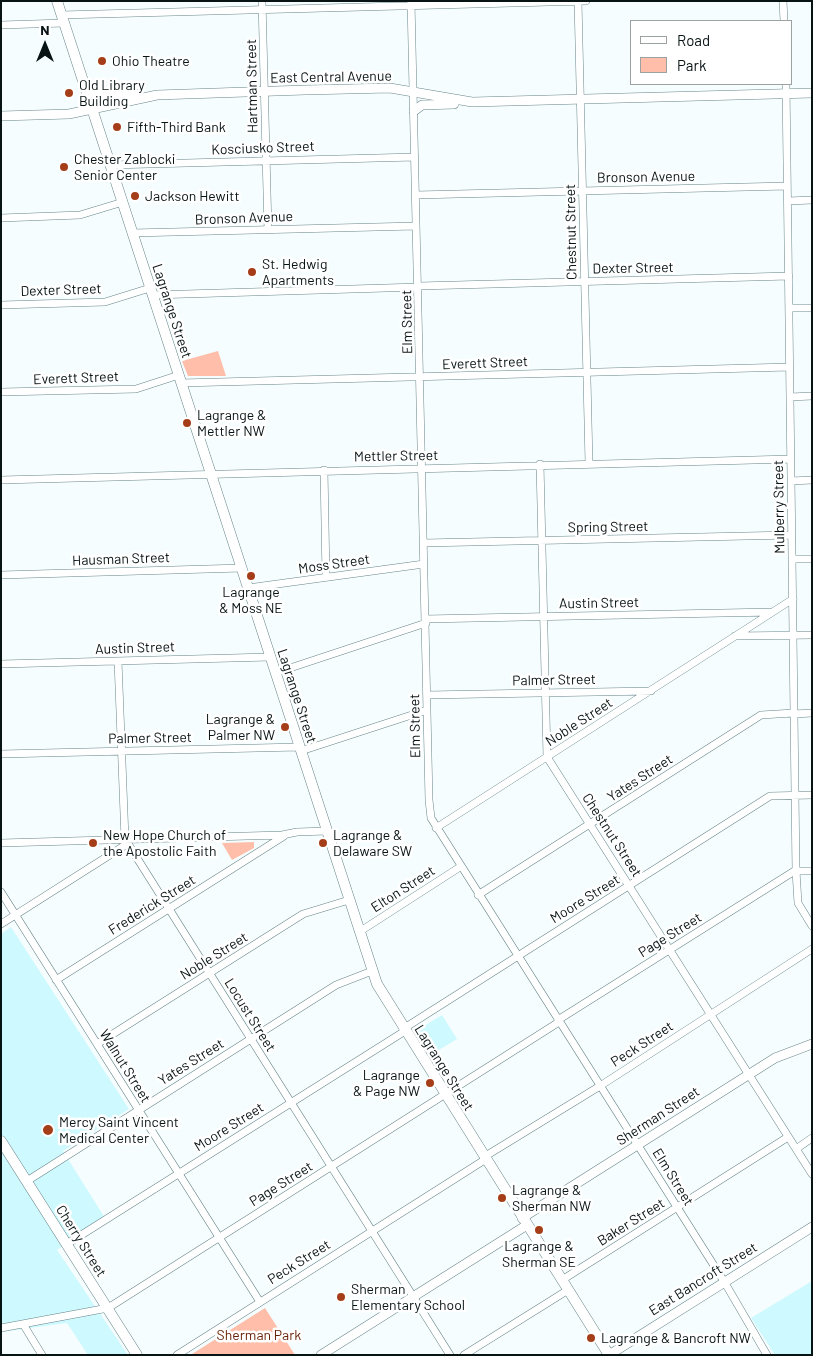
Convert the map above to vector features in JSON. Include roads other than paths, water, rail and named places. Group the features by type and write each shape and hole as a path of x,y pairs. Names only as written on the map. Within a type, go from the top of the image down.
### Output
{"main road":[{"name":"Lagrange Street","path":"57,1 359,932 382,996 609,1355"},
{"name":"Cherry Street","path":"1,1141 137,1355"}],"street":[{"name":"Hartman Street","path":"262,1 268,230"},
{"name":"Chestnut Street","path":"578,1 589,463"},
{"path":"1,25 63,19 412,4 586,1"},
{"path":"783,1 784,20"},
{"name":"Elm Street","path":"412,4 429,800 431,818 460,867 725,1283 767,1355"},
{"name":"Mulberry Street","path":"786,85 796,870 798,903 812,926"},
{"path":"85,88 96,94 168,94"},
{"name":"East Central Avenue","path":"1,116 62,115 140,97 168,94 385,88 472,102 812,93"},
{"path":"414,111 423,104 472,102"},
{"name":"Kosciusko Street","path":"110,165 415,157"},
{"name":"Bronson Avenue","path":"416,195 787,186"},
{"path":"788,201 812,200"},
{"path":"1,218 80,215 123,202"},
{"name":"Bronson Avenue","path":"132,234 416,226"},
{"name":"Dexter Street","path":"1,305 105,302 151,292 419,287 788,276"},
{"path":"789,308 812,308"},
{"name":"Everett Street","path":"1,392 136,389 180,379 420,377 790,367"},
{"path":"790,397 812,396"},
{"name":"Mettler Street","path":"1,480 540,464 791,459"},
{"path":"540,464 547,757"},
{"path":"324,470 326,578"},
{"path":"791,481 812,480"},
{"name":"Spring Street","path":"424,543 792,535"},
{"path":"792,559 812,559"},
{"name":"Moss Street","path":"248,588 424,564"},
{"name":"Hausman Street","path":"1,575 242,568"},
{"name":"Noble Street","path":"436,828 793,599"},
{"name":"Austin Street","path":"275,673 425,621 543,616 774,612"},
{"path":"735,636 812,635"},
{"name":"Austin Street","path":"1,664 270,657"},
{"name":"Locust Street","path":"118,661 126,842 450,1355"},
{"name":"Palmer Street","path":"427,695 651,691"},
{"name":"Palmer Street","path":"1,754 300,749 427,710"},
{"name":"Yates Street","path":"478,895 761,716 812,713"},
{"name":"Chestnut Street","path":"547,757 812,1174"},
{"name":"Moore Street","path":"67,1244 770,796 812,795"},
{"path":"1,843 126,842 327,831"},
{"name":"Frederick Street","path":"56,980 286,834"},
{"path":"1,924 126,842"},
{"name":"Elton Street","path":"359,932 460,867"},
{"path":"796,870 812,871"},
{"name":"Page Street","path":"1,1328 108,1308 796,870"},
{"name":"Walnut Street","path":"1,892 260,1302"},
{"name":"Noble Street","path":"97,1044 303,914 349,900"},
{"name":"Peck Street","path":"177,1355 812,949"},
{"name":"Yates Street","path":"27,1181 336,985 372,971"},
{"name":"Sherman Street","path":"322,1355 748,1074 775,1058 812,1044"},
{"name":"Baker Street","path":"562,1280 788,1138"},
{"path":"796,1148 812,1138"},
{"name":"East Bancroft Street","path":"609,1355 812,1227"},
{"path":"464,1355 568,1290"},
{"path":"23,1324 42,1355"}],"place":[{"name":"Ohio Theatre","path":"102,61"},
{"name":"Old Library Building","path":"69,93"},
{"name":"Fifth-Third Bank","path":"117,127"},
{"name":"Chester Zablocki Senior Center","path":"64,167"},
{"name":"Jackson Hewitt","path":"135,196"},
{"name":"St. Hedwig Apartments","path":"252,272"},
{"name":"Lagrange & Mettler NW","path":"187,423"},
{"name":"Lagrange & Moss NE","path":"251,576"},
{"name":"Lagrange & Palmer NW","path":"285,727"},
{"name":"New Hope Church of the Apostolic Faith","path":"93,843"},
{"name":"Lagrange & Delaware SW","path":"323,843"},
{"name":"Lagrange & Page NW","path":"430,1083"},
{"name":"Mercy Saint Vincent Medical Center","path":"48,1130"},
{"name":"Lagrange & Sherman NW","path":"502,1198"},
{"name":"Lagrange & Sherman SE","path":"539,1230"},
{"name":"Sherman Elementary School","path":"341,1297"},
{"name":"Lagrange & Bancroft NW","path":"591,1338"}],"park label":[{"name":"Sherman Park","path":"259,1335"}]}
